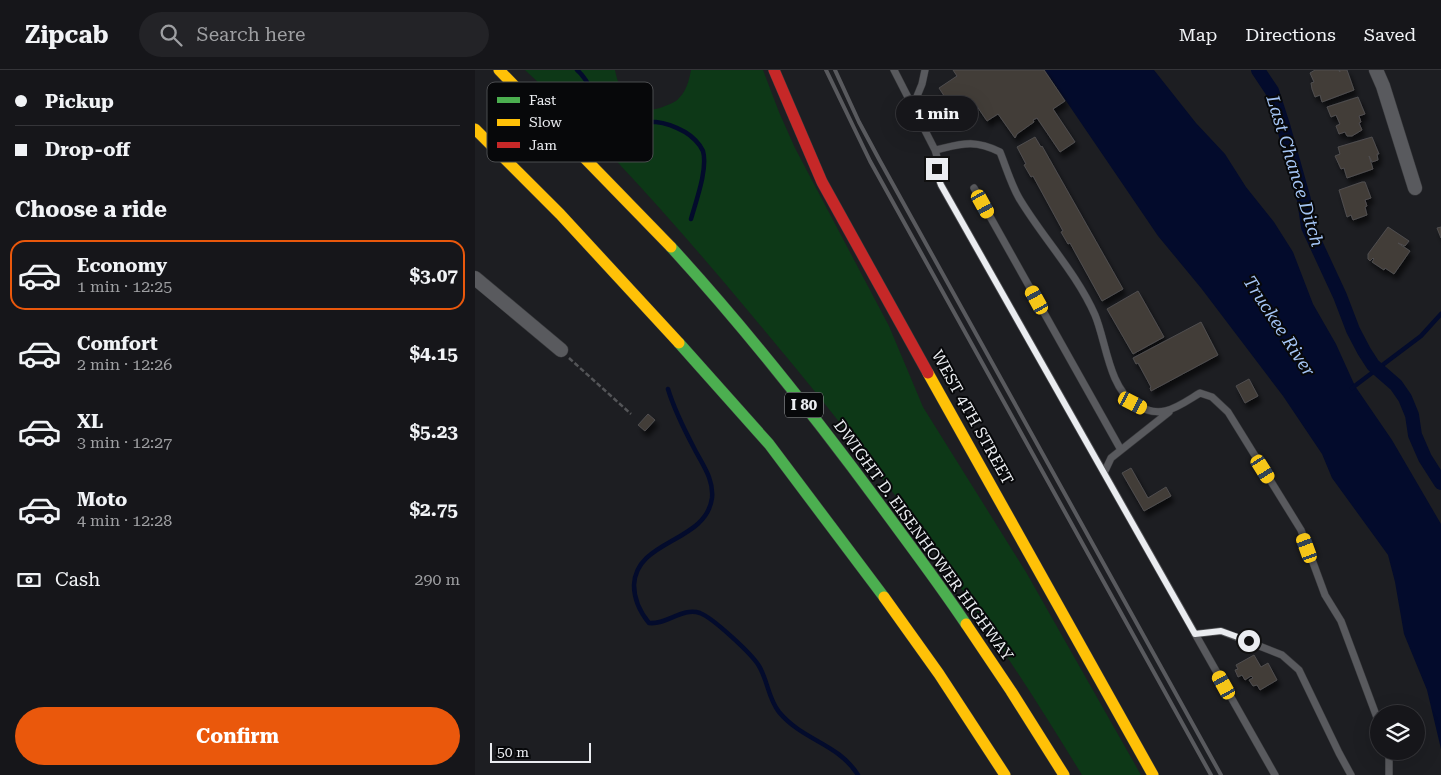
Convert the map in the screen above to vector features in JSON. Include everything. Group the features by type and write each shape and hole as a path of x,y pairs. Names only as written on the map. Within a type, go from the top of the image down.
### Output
{"main road":[{"name":"DWIGHT D. EISENHOWER HIGHWAY","path":"499,70 511,82"},
{"name":"WEST 4TH STREET","path":"774,70 798,130 822,182 1153,775"},
{"path":"475,129 487,141"},
{"path":"508,162 561,214 635,293 769,444 863,567 934,666 1005,775"},
{"name":"DWIGHT D. EISENHOWER HIGHWAY","path":"589,162 711,291 823,427 945,593 1011,690 1064,775"}],"street":[{"path":"1376,70 1383,86 1415,188"},
{"path":"475,278 561,350"}],"lane":[{"path":"894,70 935,150 939,160 938,177 941,185 1275,775"},
{"path":"913,106 922,84 925,70"},
{"path":"935,150 968,143 983,144 1000,152 1018,197 1073,277 1095,315 1114,377 1126,396 1133,403 1148,411 1169,412"},
{"path":"974,188 1121,450"},
{"path":"1104,473 1111,458 1169,412 1200,393 1212,397 1228,412 1301,530 1325,595 1341,621 1372,705"},
{"path":"1195,634 1221,631 1282,655 1299,670 1351,775"},
{"path":"1389,760 1389,775"}],"path":[{"path":"561,350 631,414"}],"green space":[{"path":"525,70 615,70 618,82 538,82"},
{"path":"691,70 763,70 795,148 889,326 923,407 1026,572 1141,775 1082,775 1008,658 902,504 813,389 668,218 618,162 653,162 653,109 671,104 682,95"}],"water":[{"name":"Truckee River","path":"1045,70 1154,70 1196,123 1225,154 1246,187 1274,222 1293,252 1313,304 1336,344 1355,386 1392,440 1441,524 1441,749 1427,690 1404,634 1395,582 1388,555 1332,478 1322,454 1283,396 1201,288 1158,236"}],"building":[{"path":"953,70 1044,70 1065,101 1053,109 1075,142 1060,152 1037,118 1017,134 1015,138 998,114 987,121 974,102 956,114 939,88 957,76"},
{"path":"1315,70 1347,70 1354,90 1322,102 1320,95 1315,97 1312,89 1311,83 1314,82 1310,73"},
{"path":"1358,97 1365,114 1359,116 1362,130 1352,136 1347,136 1345,132 1339,134 1336,126 1340,124 1336,115 1331,117 1327,107"},
{"path":"1035,137 1042,146 1123,289 1102,301 1070,243 1068,244 1061,232 1063,231 1033,176 1031,177 1024,165 1026,164 1017,147"},
{"path":"1372,137 1379,154 1377,154 1378,160 1372,162 1369,156 1373,169 1347,178 1344,168 1341,169 1335,156 1340,154 1338,147"},
{"path":"1365,182 1371,198 1365,200 1367,215 1353,220 1351,215 1347,217 1339,190"},
{"path":"1388,227 1409,241 1405,246 1398,243 1410,251 1394,274 1372,262 1373,258 1370,261 1368,259 1368,254"},
{"path":"1441,227 1441,238 1437,228"},
{"path":"1138,291 1164,337 1133,354 1107,309"},
{"path":"1201,322 1218,355 1151,391 1151,387 1138,363 1136,364 1133,358"},
{"path":"1249,379 1258,396 1245,403 1236,386"},
{"path":"648,414 655,420 645,431 638,425"},
{"path":"1131,468 1148,498 1166,487 1171,496 1144,511 1122,473"},
{"path":"1254,655 1261,667 1268,663 1277,680 1260,690 1257,685 1253,686 1249,680 1253,678 1251,676 1245,680 1242,675 1238,677 1235,670 1238,669 1236,665"}],"waterway":[{"path":"577,70 587,82"},
{"name":"Last Chance Ditch","path":"1258,70 1272,91 1283,125 1304,200 1308,227 1340,296 1353,330 1373,365 1396,385 1405,398 1412,415 1415,435 1425,458 1441,483"},
{"path":"653,122 678,128 695,140 703,151 704,167 701,185 691,219"},
{"path":"1352,388 1421,336 1441,314"},
{"path":"668,389 679,419 709,478 712,498 707,513 698,524 646,558 638,570 634,590 640,610 649,623 656,623 687,612 700,613 714,622 755,660 775,707 788,722 841,756 858,775"}],"railway":[{"path":"826,70 870,161 1211,775"},
{"path":"835,70 859,122 880,161 1221,775"}],"traffic: fast":[{"path":"671,247 727,310 807,409 859,476 966,624"},
{"path":"679,343 769,444 884,597"}],"traffic: slow":[{"path":"499,70 511,82"},
{"path":"475,129 487,141"},
{"path":"508,162 560,214 679,343"},
{"path":"588,162 671,247"},
{"path":"928,373 1153,775"},
{"path":"884,597 939,674 1005,775"},
{"path":"966,624 1064,775"}],"traffic: jam":[{"path":"774,70 822,182 928,373"}],"route":[{"path":"937,169 941,185 1195,634 1221,631 1249,641"}]}
